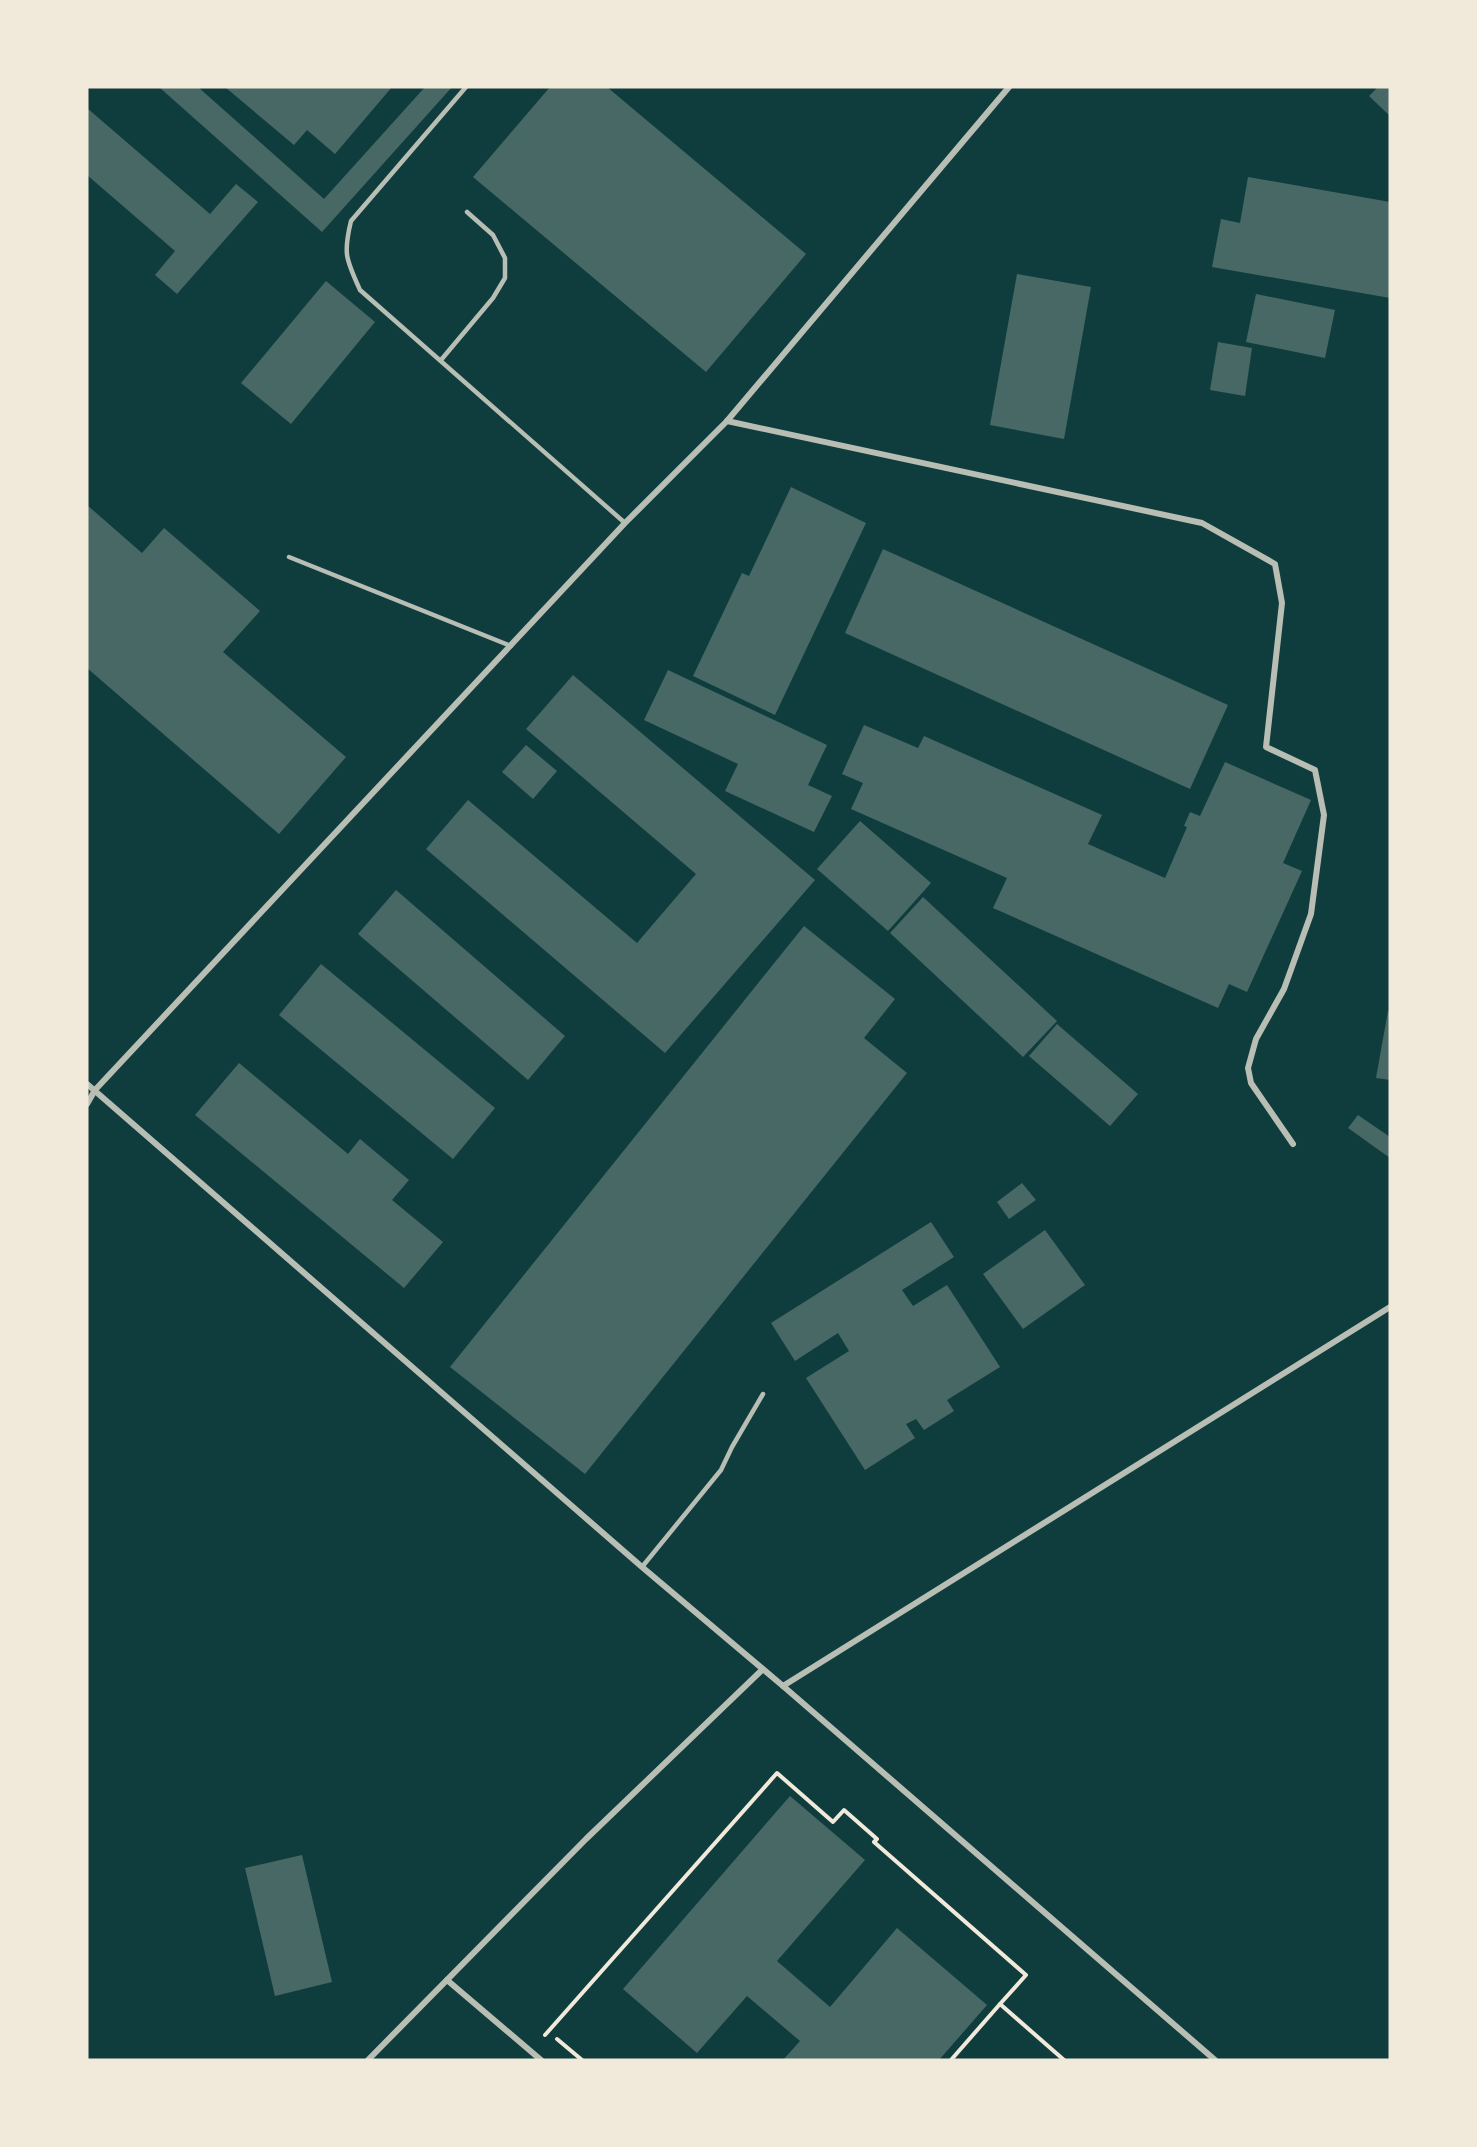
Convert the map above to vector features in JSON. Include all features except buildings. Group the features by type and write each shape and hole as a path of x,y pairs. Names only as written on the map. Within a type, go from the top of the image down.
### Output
{"street":[{"path":"87,1104 95,1090 625,523 727,421 1009,87"},
{"path":"727,421 1202,523 1275,564 1282,603 1266,747 1315,770 1324,815 1311,914 1284,989 1256,1039 1248,1068 1251,1083 1293,1144"},
{"path":"87,1084 642,1567 1215,2060"},
{"path":"783,1686 1390,1307"},
{"path":"368,2060 586,1839 762,1670"},
{"path":"447,1980 541,2060"}],"lane":[{"path":"466,87 351,221 345,247 350,269 360,290 625,523"},
{"path":"441,360 493,298 505,278 505,258 493,235 467,212"},
{"path":"289,557 511,646"},
{"path":"642,1567 721,1470 763,1394"}],"path":[{"path":"530,2051 777,1773 833,1822 843,1810 877,1839 874,1842 1026,1975 951,2060"},
{"path":"1000,2004 1064,2060"},
{"path":"548,2032 582,2060"}]}
